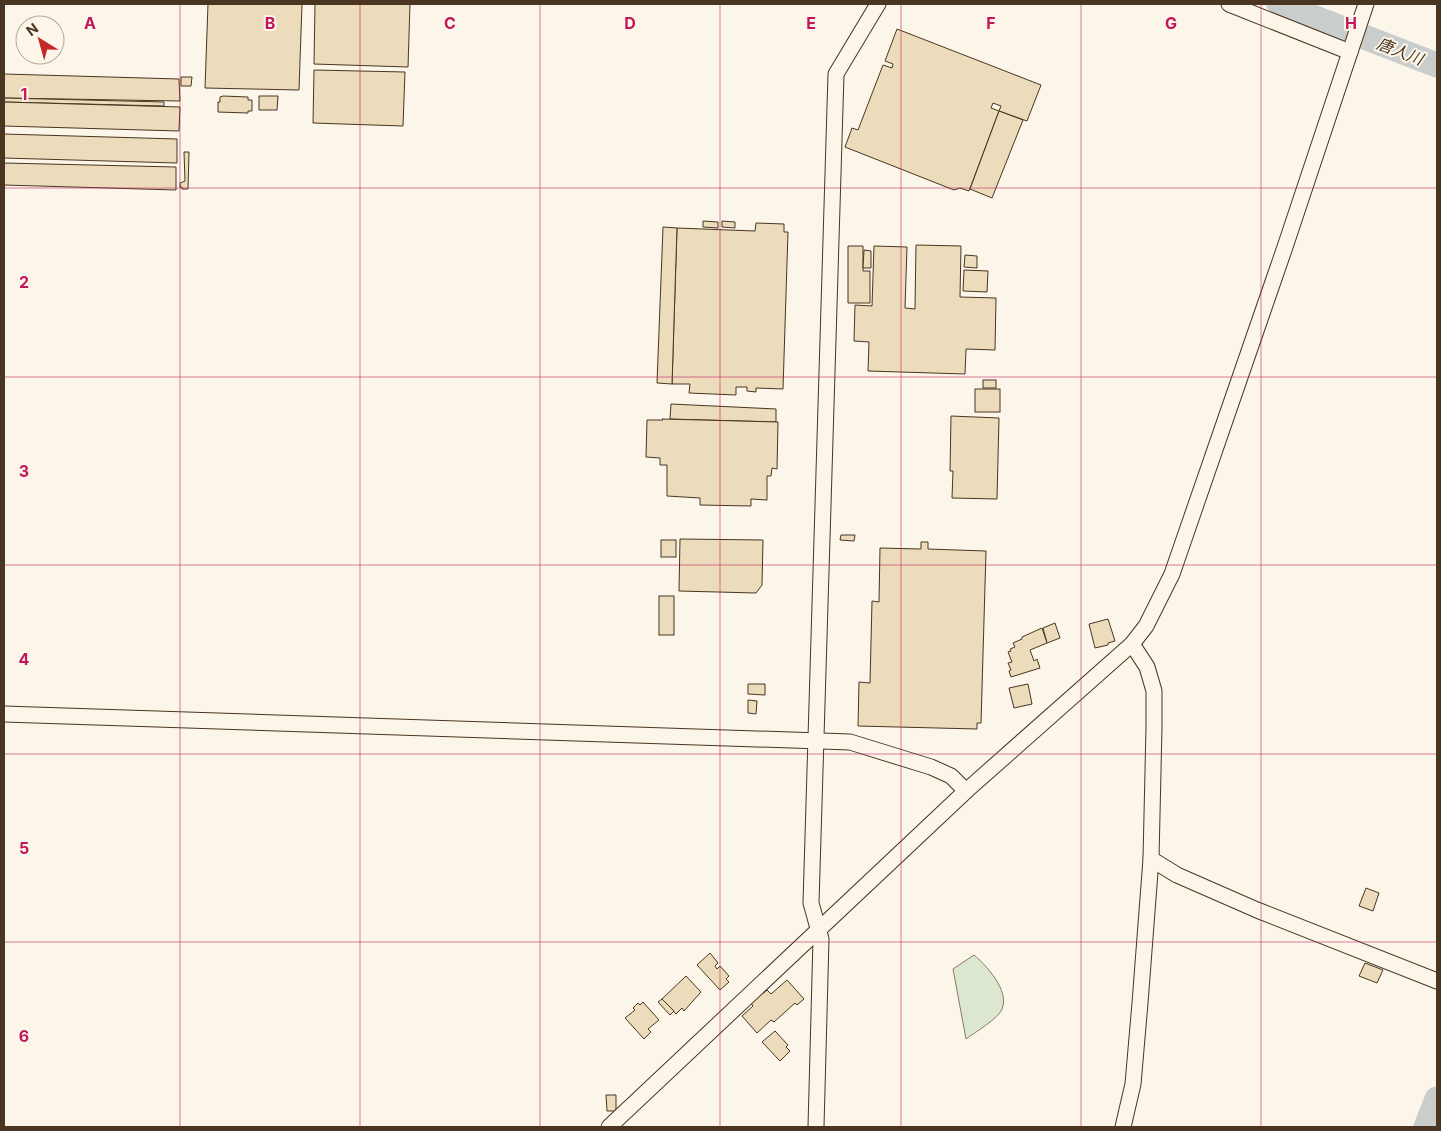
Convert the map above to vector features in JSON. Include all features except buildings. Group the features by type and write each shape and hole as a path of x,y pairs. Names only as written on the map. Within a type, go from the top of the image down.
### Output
{"street":[{"path":"816,1127 821,939 811,903 836,74 878,4"},
{"path":"1229,4 1351,48"},
{"path":"609,1127 966,791 1132,644 1146,626 1172,574 1282,256 1366,4"},
{"path":"1123,1127 1133,1084 1150,859 1154,692 1147,667 1132,644"},
{"path":"4,714 815,739 850,742 932,767 951,776 966,791"},
{"path":"1150,859 1177,875 1257,910 1437,981"}],"green space":[{"path":"974,955 996,979 1003,994 1004,1002 1000,1013 996,1017 966,1039 953,969"}],"waterway":[{"name":"唐人川","path":"1279,4 1437,65"},
{"name":"唐人川","path":"1426,1127 1437,1099"}]}
